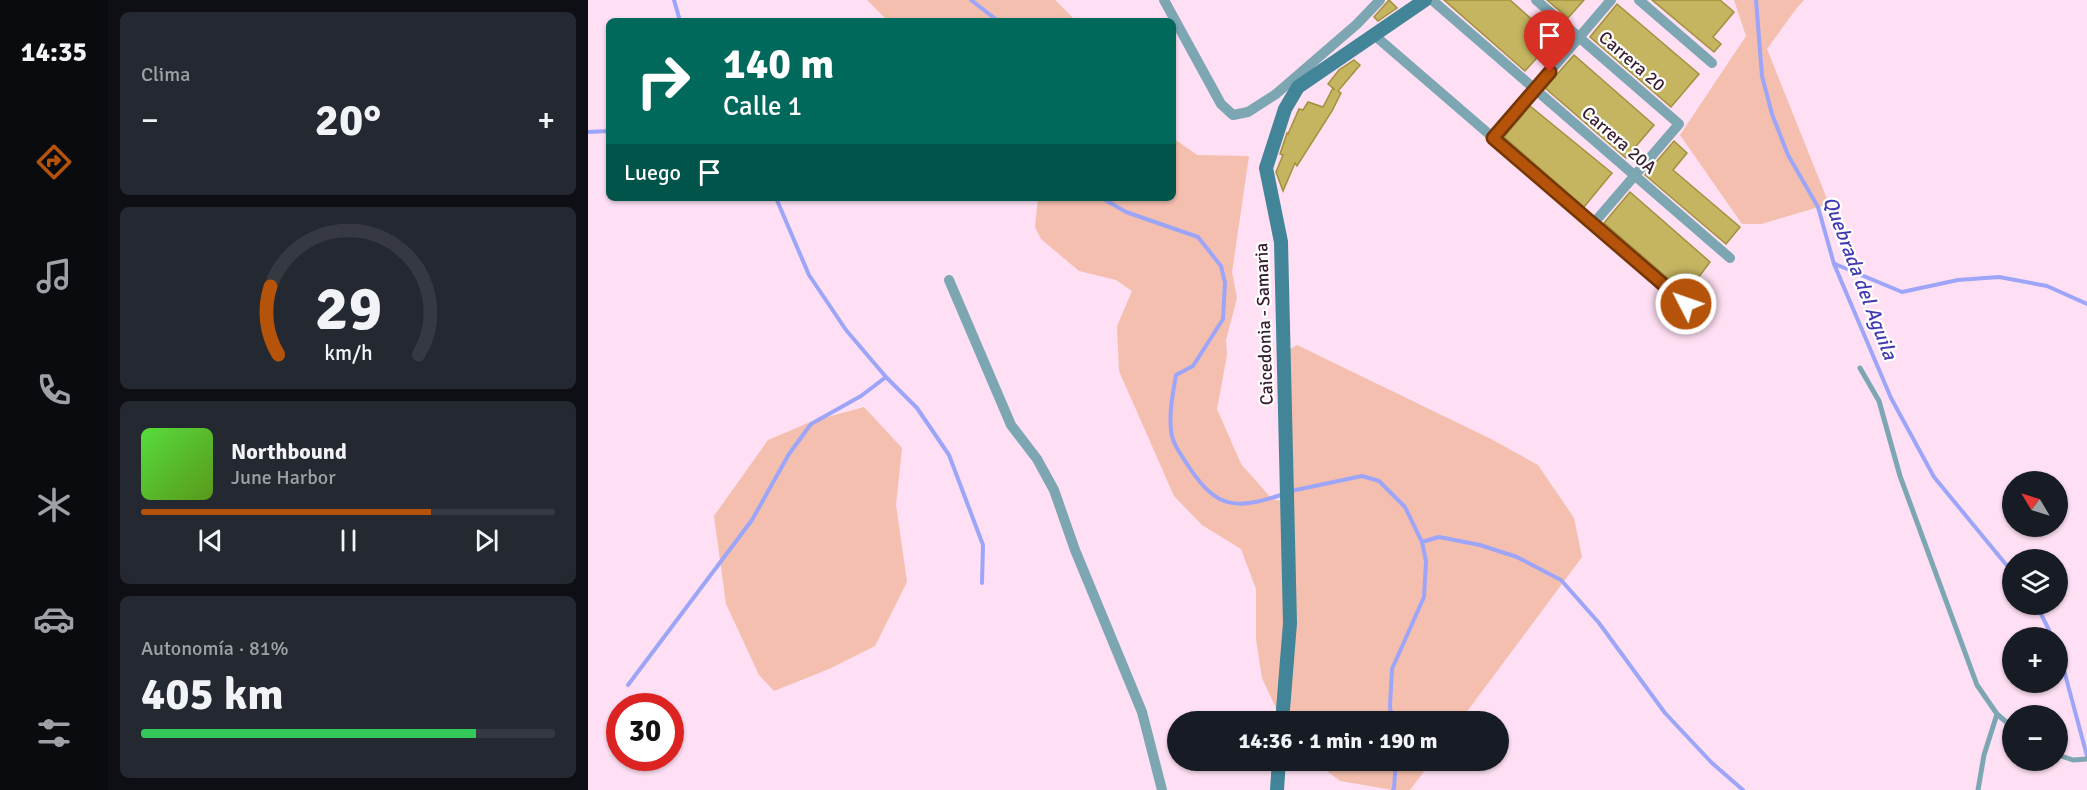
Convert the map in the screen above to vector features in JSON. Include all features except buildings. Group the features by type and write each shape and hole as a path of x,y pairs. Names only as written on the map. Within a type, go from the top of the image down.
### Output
{"street":[{"path":"1164,0 1174,18"},
{"path":"1176,22 1221,104 1233,115 1248,112 1276,94 1357,24 1380,0"},
{"name":"Caicedonia - Samaria","path":"1283,711 1290,623 1281,242 1266,168 1285,109 1298,87 1425,0"},
{"name":"Carrera 20A","path":"1432,0 1730,258"},
{"name":"Carrera 20","path":"1536,0 1679,124 1634,176"},
{"path":"1493,138 1611,0"},
{"path":"1639,0 1712,63"},
{"path":"1373,34 1686,304"},
{"path":"1593,224 1634,176"},
{"path":"949,280 1011,425 1037,459 1054,490 1075,550 1142,712 1162,790"},
{"path":"1277,790 1278,771"}],"lane":[{"path":"1860,368 1879,401 1900,476 1977,685 2002,718"},
{"path":"1978,790 1984,755 1997,714"},
{"path":"2068,758 2087,759"}],"shaded area":[{"path":"867,0 1055,0 1073,18 885,18"},
{"path":"1734,0 1804,0 1767,49 1829,204 1761,224 1742,224 1680,135 1746,36"},
{"path":"1176,140 1197,155 1249,156 1232,272 1237,298 1226,340 1227,355 1217,409 1241,464 1272,499 1282,501 1281,354 1297,345 1491,439 1538,465 1574,518 1582,557 1467,711 1277,711 1262,678 1256,639 1256,589 1241,549 1202,525 1174,496 1119,371 1117,326 1132,291 1116,280 1079,271 1041,239 1035,227 1038,201 1176,201"},
{"path":"864,407 902,448 896,505 907,582 875,646 829,669 774,691 759,675 726,604 714,516 768,440 813,421"},
{"path":"1327,771 1424,771 1410,790 1393,790 1340,781"}],"waterway":[{"path":"674,0 679,18"},
{"path":"971,0 994,18"},
{"name":"Quebrada del Aguila","path":"1756,0 1762,76 1772,114 1788,155 1818,207 1834,264 1891,398 1934,477 2002,560"},
{"path":"588,132 606,131"},
{"path":"777,201 809,275 846,330 886,377 917,408 949,455 983,545 982,583"},
{"path":"1107,201 1126,212 1198,237 1221,266 1225,283 1223,319 1193,366 1176,375 1171,423 1173,440 1180,454 1210,492 1230,503 1254,502 1284,494"},
{"path":"1835,264 1902,292 1958,280 1999,277 2047,286 2087,304"},
{"path":"628,685 752,520 789,454 811,424 861,396 886,377"},
{"path":"1291,491 1362,476 1379,481 1405,507 1422,542 1426,561 1424,597 1392,669 1391,711"},
{"path":"1422,542 1439,537 1480,545 1517,557 1561,580 1599,623 1665,713 1712,763 1743,790"},
{"name":"Quebrada del Aguila","path":"2042,615 2048,627"},
{"name":"Quebrada del Aguila","path":"2068,685 2087,756"},
{"path":"1393,790 1395,771"}],"route":[{"path":"1550,72 1493,138 1686,304"}]}
